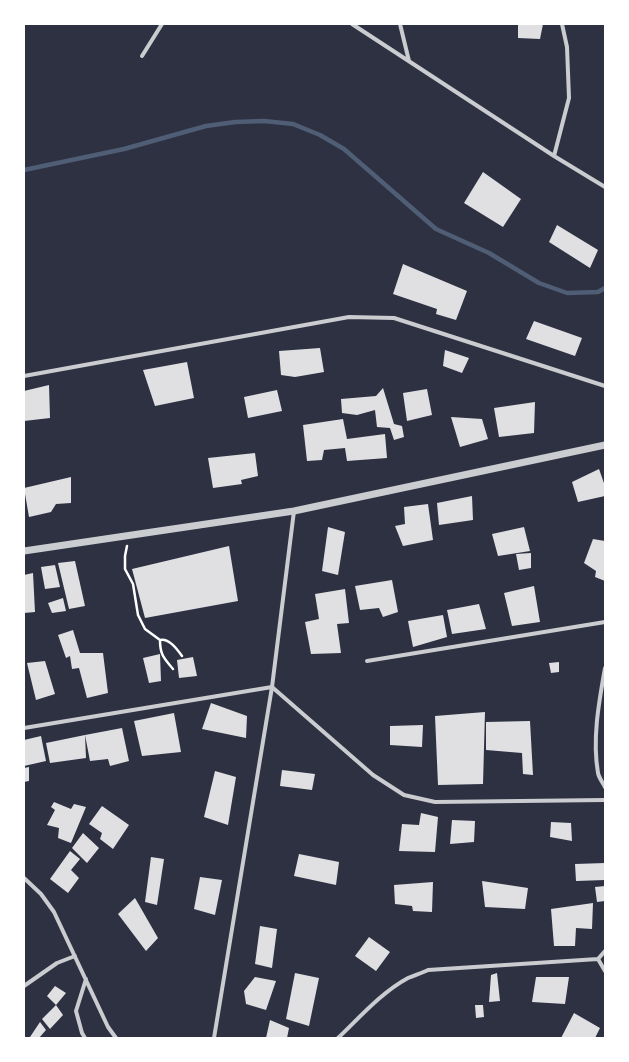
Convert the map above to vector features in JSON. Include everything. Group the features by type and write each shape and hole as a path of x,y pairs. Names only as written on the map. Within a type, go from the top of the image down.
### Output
{"street":[{"path":"142,56 162,24"},
{"path":"352,24 554,156 605,187"},
{"path":"400,24 409,62"},
{"path":"554,156 569,98 567,47 562,24"},
{"path":"24,376 349,317 394,318 605,386"},
{"path":"24,551 294,511 605,445"},
{"path":"214,1038 272,687 294,511"},
{"path":"367,661 605,622"},
{"path":"605,668 599,701 596,745 598,775 605,787"},
{"path":"24,728 272,687"},
{"path":"272,687 373,775 404,794 435,802 605,800"},
{"path":"24,878 42,894 54,912 108,1027 116,1038"},
{"path":"338,1038 363,1013 388,992 408,978 428,970 598,959 605,951"},
{"path":"24,986 57,963 75,956"},
{"path":"598,959 605,971"},
{"path":"85,1038 82,1033 76,1011 86,979"}],"path":[{"path":"130,535 125,556 125,569 133,584 138,615 145,628 160,640 164,639 182,656"},
{"path":"160,640 160,649 163,657 173,669"}],"building":[{"path":"518,24 543,24 540,39 518,38"},
{"path":"483,172 521,199 503,227 464,203"},
{"path":"557,225 598,250 590,268 549,242"},
{"path":"403,264 467,291 456,320 436,314 437,309 393,294"},
{"path":"534,321 582,338 575,356 526,339"},
{"path":"320,348 324,372 295,377 281,375 279,351"},
{"path":"445,350 469,358 462,373 443,366"},
{"path":"187,362 194,398 155,406 143,370"},
{"path":"49,385 50,418 24,421 24,391"},
{"path":"383,388 394,424 402,426 404,437 394,440 390,428 377,427 375,410 357,415 342,413 341,399 376,396"},
{"path":"427,389 432,415 407,421 403,393"},
{"path":"277,390 282,411 248,418 244,397"},
{"path":"535,402 534,433 499,437 494,408"},
{"path":"451,417 482,419 488,439 460,447"},
{"path":"343,419 347,439 385,434 387,458 347,461 345,448 324,450 322,460 307,461 303,425"},
{"path":"255,453 258,476 241,480 242,484 213,488 208,458"},
{"path":"599,469 605,486 605,496 578,502 572,482"},
{"path":"71,477 71,503 56,504 51,512 29,517 24,488"},
{"path":"472,496 473,520 439,525 437,503"},
{"path":"428,504 433,540 403,546 395,526 405,524 404,507"},
{"path":"328,527 345,532 338,575 322,571"},
{"path":"524,527 530,551 498,556 492,534"},
{"path":"593,539 605,541 605,581 595,577 596,571 584,563"},
{"path":"229,546 238,601 145,618 132,569"},
{"path":"531,553 531,568 519,570 516,554"},
{"path":"75,561 85,606 69,609 58,563"},
{"path":"55,565 60,587 45,589 41,567"},
{"path":"33,573 35,612 24,613 24,575"},
{"path":"392,580 398,612 383,617 379,608 360,610 355,586"},
{"path":"534,586 540,622 512,626 504,593"},
{"path":"345,589 349,623 337,624 341,653 311,654 305,622 319,619 315,594"},
{"path":"63,598 66,611 52,613 48,603"},
{"path":"479,604 486,629 452,634 447,610"},
{"path":"443,615 447,637 413,647 408,621"},
{"path":"73,630 80,653 103,653 108,693 87,698 79,668 72,669 70,656 66,658 58,635"},
{"path":"160,654 161,681 149,683 143,658"},
{"path":"193,657 197,676 179,678 177,660"},
{"path":"45,661 55,694 36,700 27,663"},
{"path":"559,662 559,672 551,673 549,663"},
{"path":"211,703 247,716 246,738 202,729"},
{"path":"485,712 483,784 438,785 435,716"},
{"path":"174,713 181,752 142,756 134,721"},
{"path":"530,721 533,775 523,774 522,753 486,750 486,722"},
{"path":"423,725 422,747 390,745 390,726"},
{"path":"122,728 129,761 110,766 108,759 90,761 85,735"},
{"path":"85,735 86,758 50,763 46,743"},
{"path":"41,736 46,761 24,766 24,740"},
{"path":"29,767 29,781 24,782 24,768"},
{"path":"282,770 315,774 312,790 280,786"},
{"path":"215,771 236,777 228,825 204,817"},
{"path":"54,802 71,809 74,804 86,807 71,843 58,838 59,828 47,825 55,810 51,807"},
{"path":"102,806 129,825 113,849 100,839 102,833 89,824"},
{"path":"421,813 438,817 435,852 399,851 402,824 419,825"},
{"path":"452,820 475,821 474,842 450,844"},
{"path":"551,822 571,823 572,841 550,837"},
{"path":"83,833 99,848 87,863 72,848"},
{"path":"70,851 80,859 71,870 79,878 68,893 50,879"},
{"path":"299,854 339,862 336,885 294,876"},
{"path":"151,857 164,859 157,905 145,902"},
{"path":"605,863 605,880 576,881 575,864"},
{"path":"200,877 222,880 215,915 194,909"},
{"path":"482,881 528,888 525,909 485,907"},
{"path":"433,882 432,912 413,911 412,906 395,904 394,885"},
{"path":"605,886 605,901 597,902 595,887"},
{"path":"135,898 158,938 146,951 118,914"},
{"path":"593,903 592,929 576,928 575,946 554,946 551,909"},
{"path":"260,926 277,929 272,968 255,964"},
{"path":"369,937 390,952 376,971 355,956"},
{"path":"295,973 319,978 309,1026 286,1019"},
{"path":"497,973 500,1001 489,1002 491,975"},
{"path":"255,977 276,981 266,1010 246,1004 244,991"},
{"path":"536,977 569,977 565,1004 532,1002"},
{"path":"55,986 66,993 56,1005 47,996"},
{"path":"56,1005 63,1015 50,1029 42,1019"},
{"path":"475,1005 483,1005 484,1017 476,1018"},
{"path":"574,1013 600,1028 595,1038 561,1038"},
{"path":"270,1020 289,1028 287,1038 266,1038"},
{"path":"40,1022 46,1030 39,1038 30,1037"}],"waterway":[{"path":"24,170 124,149 206,126 235,122 264,121 293,124 320,135 344,149 436,229 489,253 539,283 567,293 598,292 605,288"}]}
